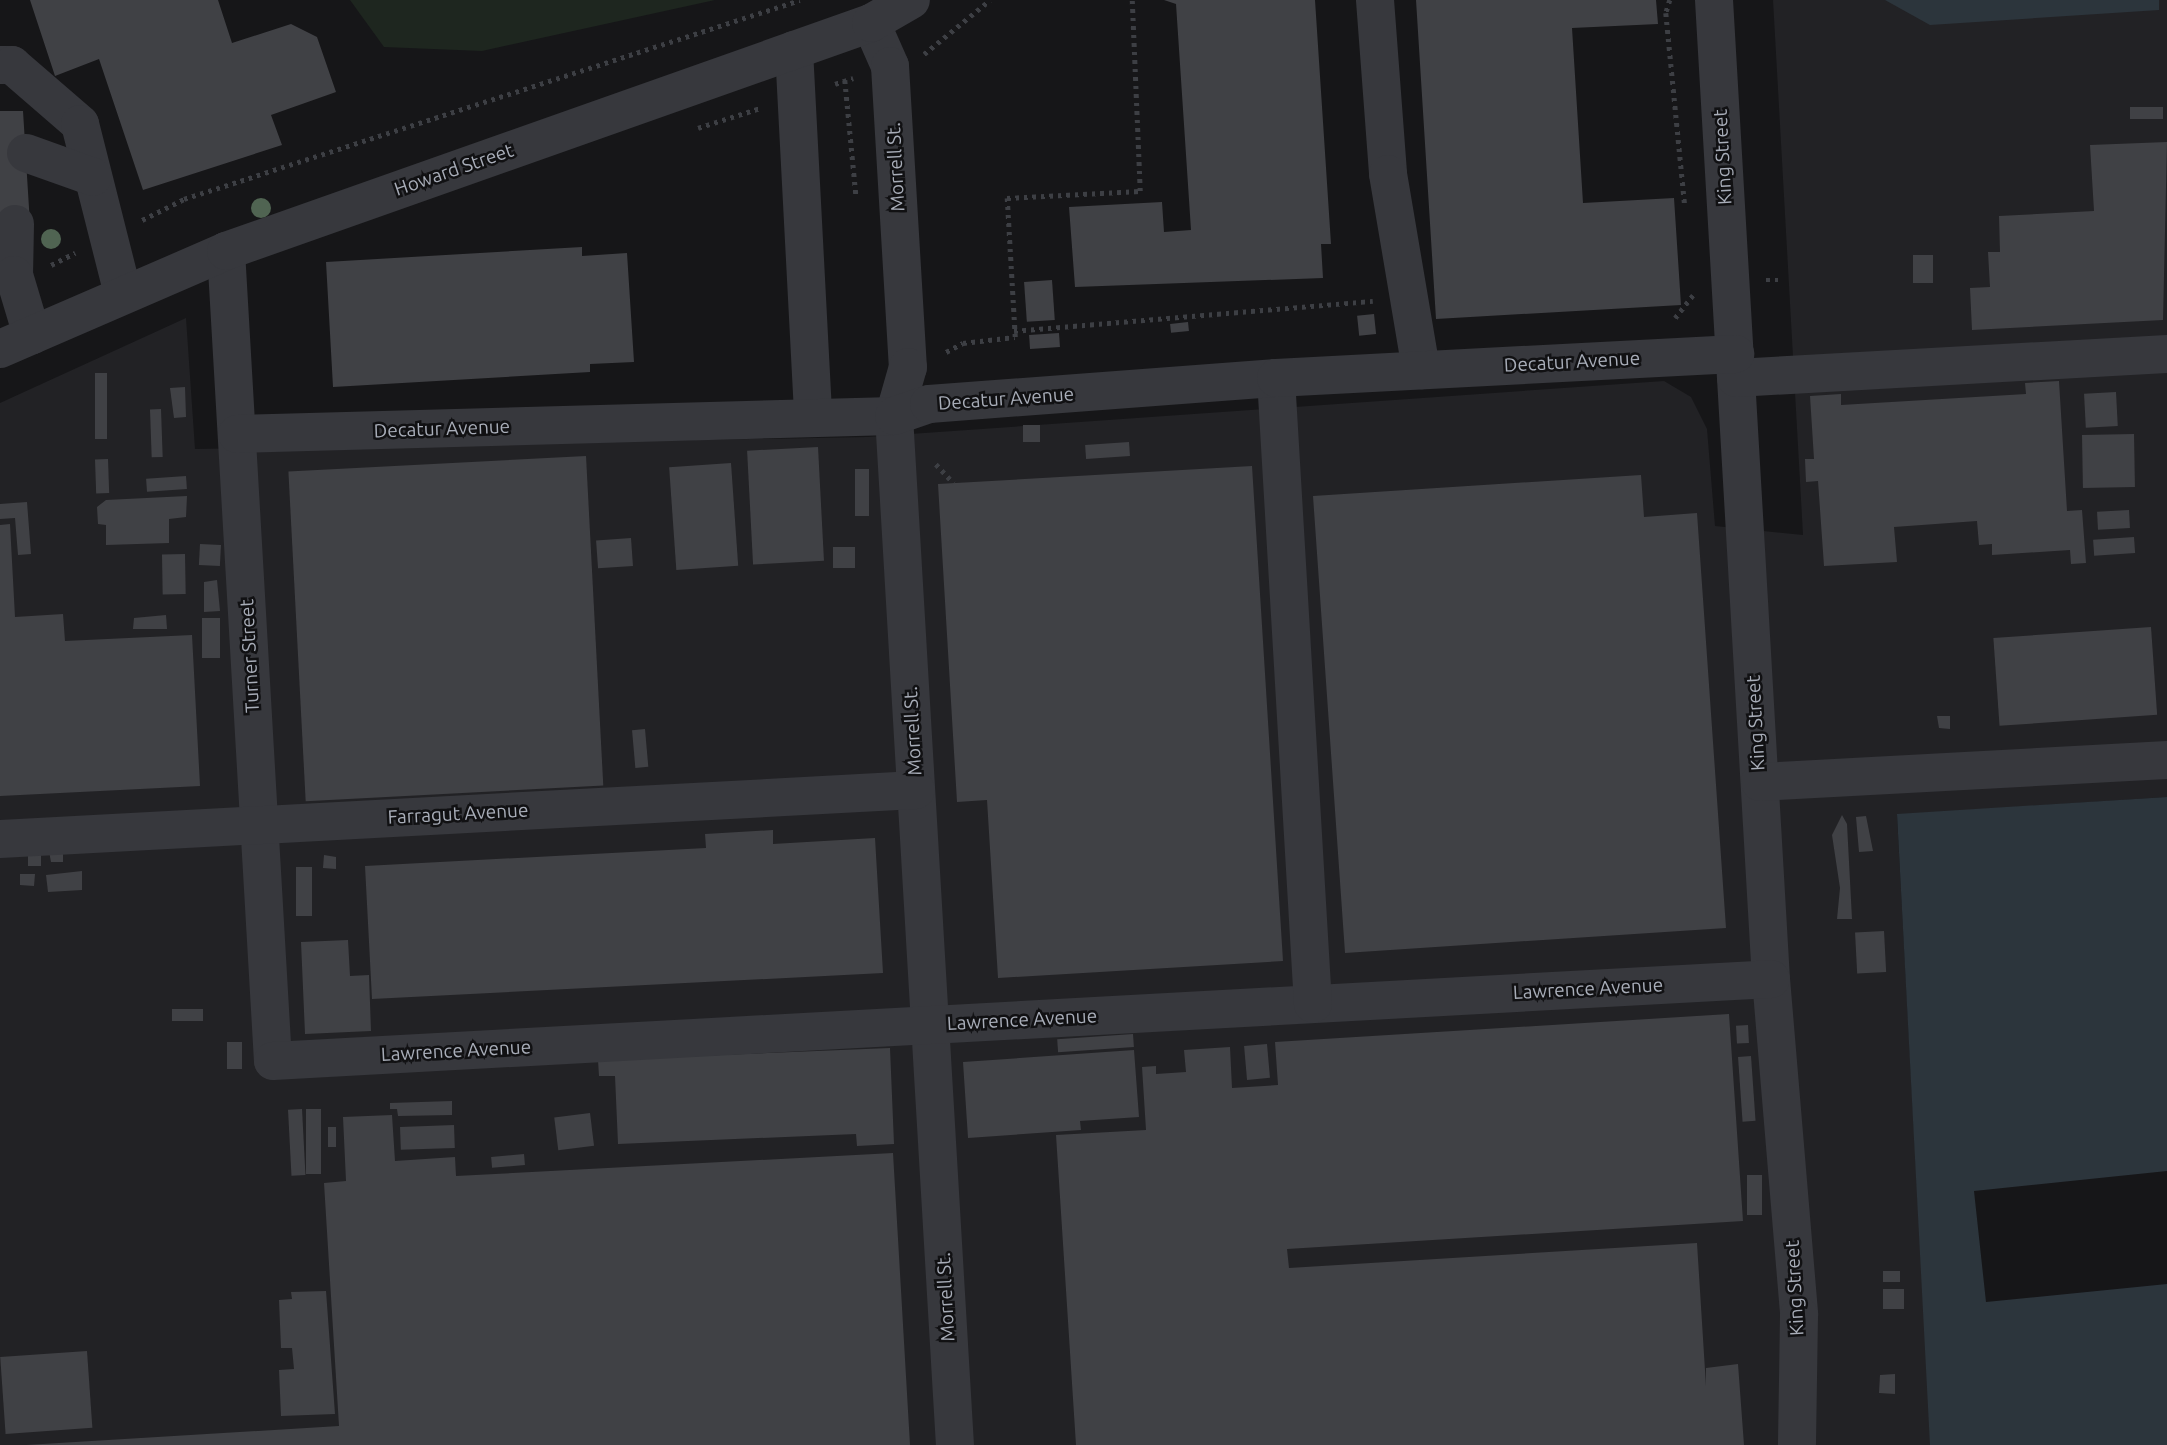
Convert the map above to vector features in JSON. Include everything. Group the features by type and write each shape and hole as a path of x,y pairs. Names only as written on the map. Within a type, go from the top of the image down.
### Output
{"street":[{"name":"Howard Street","path":"16,342 226,251 871,23 911,0"},
{"path":"1375,0 1388,174 1421,370"},
{"name":"King Street","path":"1714,0 1771,979 1799,1315 1797,1445"},
{"name":"Morrell St.","path":"871,23 890,66 908,368 894,416 955,1445"},
{"path":"794,50 813,418"},
{"path":"0,65 12,65 80,124 123,294"},
{"path":"26,153 93,177"},
{"path":"15,224 16,342"},
{"name":"Turner Street","path":"226,251 273,1060"},
{"name":"Decatur Avenue","path":"237,434 894,416 929,404 1421,370 1735,366 2167,354"},
{"path":"1276,378 1313,1004"},
{"path":"1760,782 2167,760"},
{"name":"Farragut Avenue","path":"0,839 916,790"},
{"name":"Lawrence Avenue","path":"273,1060 1771,979"}],"path":[{"path":"133,224 184,199 800,0"},
{"path":"890,66 924,54 990,0"},
{"path":"1132,0 1140,191 1007,198 1015,334 1374,300"},
{"path":"1670,0 1683,200 1690,222"},
{"path":"39,271 85,248"},
{"path":"1662,322 1672,323 1703,282"},
{"path":"926,453 954,483"}],"shaded area":[{"path":"350,0 715,0 482,51 384,47"},
{"path":"1773,0 2167,0 2167,797 1897,815 1931,1445 0,1445 0,403 186,318 195,449 867,437 1664,381 1691,397 1707,429 1715,526 1803,535"},
{"path":"1885,0 2159,0 2159,10 1930,25"},
{"path":"2167,797 2167,1171 1974,1191 1986,1302 2167,1284 2167,1445 1930,1445 1897,814"}],"building":[{"path":"30,0 218,0 232,43 291,24 317,37 336,92 271,115 282,145 143,190 99,59 55,76"},
{"path":"1164,0 1315,0 1331,244 1321,244 1323,278 1075,287 1069,207 1162,202 1164,232 1191,230 1176,4"},
{"path":"1416,0 1656,0 1658,24 1572,28 1583,203 1674,198 1681,305 1436,319"},
{"path":"2130,107 2163,107 2163,119 2130,119"},
{"path":"0,111 23,111 30,224 0,224"},
{"path":"2167,142 2163,320 1972,330 1970,288 1990,287 1988,252 2000,252 1999,216 2094,211 2090,145"},
{"path":"582,247 582,256 627,253 634,362 590,364 590,372 333,387 326,262"},
{"path":"1913,255 1933,255 1933,283 1913,283"},
{"path":"1052,280 1055,320 1027,322 1024,282"},
{"path":"1374,314 1376,334 1359,336 1357,316"},
{"path":"1188,322 1189,331 1171,333 1170,324"},
{"path":"1059,333 1060,347 1030,349 1029,335"},
{"path":"95,373 107,373 107,439 95,439"},
{"path":"2059,381 2067,511 2082,510 2086,563 2071,564 2070,550 1992,555 1992,544 1979,545 1977,521 1894,527 1897,562 1824,566 1818,481 1806,482 1805,459 1814,459 1810,396 1841,394 1841,405 2026,394 2025,383"},
{"path":"185,387 186,417 174,418 170,388"},
{"path":"2116,392 2118,426 2086,428 2084,394"},
{"path":"150,409 161,409 163,457 152,457"},
{"path":"1023,425 1040,425 1040,442 1023,442"},
{"path":"2134,434 2135,487 2083,488 2082,435"},
{"path":"1129,442 1130,456 1086,459 1085,445"},
{"path":"818,447 824,561 753,565 747,451"},
{"path":"586,456 603,786 306,801 288,472"},
{"path":"95,459 108,459 109,493 96,493"},
{"path":"731,463 738,566 676,570 669,467"},
{"path":"1252,466 1283,961 998,978 987,800 957,802 938,484"},
{"path":"855,469 869,469 869,516 855,516"},
{"path":"1641,475 1644,517 1697,513 1726,928 1345,953 1313,496"},
{"path":"186,476 187,489 147,492 146,479"},
{"path":"187,496 186,517 169,519 169,543 106,545 106,525 98,524 97,507 106,500"},
{"path":"27,502 31,554 18,555 15,518 0,519 0,504"},
{"path":"2129,510 2130,528 2098,530 2097,512"},
{"path":"10,524 15,617 63,614 65,641 192,635 200,786 0,796 0,525"},
{"path":"2134,537 2135,553 2094,556 2093,540"},
{"path":"631,538 633,566 598,568 596,540"},
{"path":"200,544 221,545 220,566 199,565"},
{"path":"833,547 855,547 855,568 833,568"},
{"path":"162,554 185,554 186,594 163,594"},
{"path":"217,580 220,611 204,612 204,582"},
{"path":"166,615 167,629 133,629 134,618"},
{"path":"202,618 220,618 220,658 202,658"},
{"path":"2151,627 2157,715 2000,726 1993,638"},
{"path":"1937,716 1950,716 1950,729 1939,728"},
{"path":"645,729 648,767 635,768 632,730"},
{"path":"1842,815 1847,824 1852,919 1837,919 1840,888 1832,835"},
{"path":"1866,816 1873,851 1859,852 1856,817"},
{"path":"773,830 773,844 875,838 883,973 372,999 365,866 706,848 705,834"},
{"path":"63,850 63,862 51,862 49,851"},
{"path":"28,853 41,853 41,866 28,866"},
{"path":"324,855 336,857 336,869 323,868"},
{"path":"296,867 312,867 312,916 296,916"},
{"path":"82,871 82,890 48,892 46,875"},
{"path":"20,874 35,874 34,886 20,885"},
{"path":"1884,931 1886,972 1857,973 1855,933"},
{"path":"348,940 350,976 369,975 371,1031 305,1034 301,942"},
{"path":"172,1009 203,1009 203,1021 172,1021"},
{"path":"1729,1014 1743,1221 1287,1249 1289,1268 1697,1243 1706,1386 1706,1368 1738,1364 1744,1445 1076,1445 1056,1135 1146,1130 1142,1067 1156,1066 1156,1074 1186,1072 1184,1050 1230,1047 1232,1088 1278,1085 1275,1042"},
{"path":"1748,1025 1749,1043 1737,1044 1736,1026"},
{"path":"1133,1034 1134,1047 1058,1052 1057,1039"},
{"path":"227,1042 242,1042 242,1069 227,1069"},
{"path":"1267,1044 1270,1078 1247,1080 1244,1046"},
{"path":"890,1048 894,1144 857,1146 856,1134 618,1144 615,1076 599,1076 598,1060"},
{"path":"1134,1050 1139,1117 1080,1121 1081,1130 968,1138 963,1062"},
{"path":"1751,1056 1756,1121 1743,1122 1738,1057"},
{"path":"452,1101 452,1115 398,1116 397,1109 390,1109 390,1103"},
{"path":"302,1109 305,1175 291,1176 288,1110"},
{"path":"306,1109 321,1109 321,1174 306,1174"},
{"path":"590,1113 594,1146 558,1150 554,1117"},
{"path":"392,1115 395,1161 455,1157 456,1176 893,1153 910,1445 26,1445 339,1426 324,1183 346,1181 343,1117"},
{"path":"454,1125 455,1148 401,1150 400,1127"},
{"path":"328,1127 336,1127 336,1147 328,1147"},
{"path":"524,1154 525,1165 492,1168 491,1157"},
{"path":"1747,1175 1762,1175 1762,1215 1747,1215"},
{"path":"1883,1271 1900,1271 1900,1282 1883,1282"},
{"path":"1883,1289 1904,1289 1904,1309 1883,1309"},
{"path":"326,1291 335,1414 281,1416 279,1370 294,1369 292,1348 281,1348 279,1300 292,1299 291,1292"},
{"path":"87,1351 92,1428 6,1434 0,1357"},
{"path":"1895,1374 1895,1394 1879,1393 1880,1375"}]}
